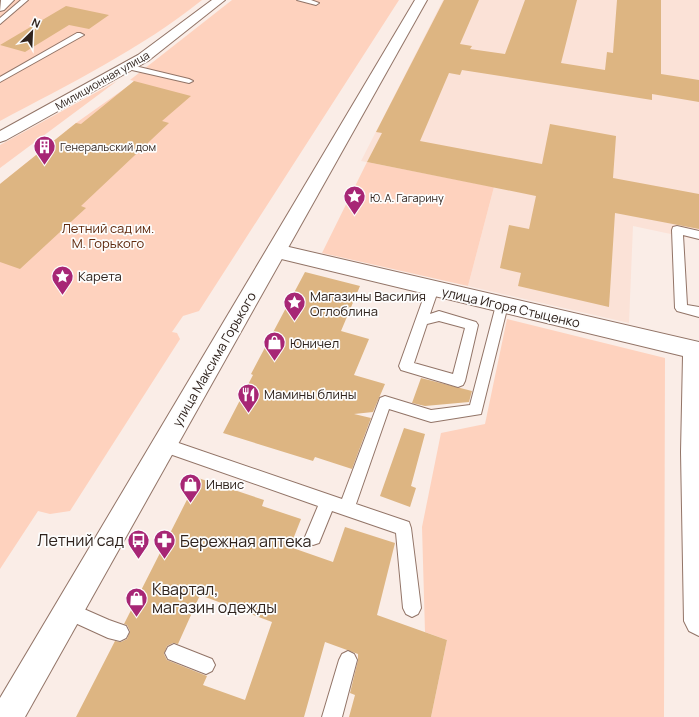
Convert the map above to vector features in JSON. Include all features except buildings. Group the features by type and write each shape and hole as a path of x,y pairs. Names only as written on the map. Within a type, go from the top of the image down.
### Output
{"street":[{"path":"0,7 8,0"},
{"name":"Милиционная улица","path":"0,137 143,58 219,0"},
{"name":"улица Максима Горького","path":"7,717 420,0"},
{"name":"улица Игоря Стыценко","path":"276,251 696,350"},
{"path":"696,350 693,452 699,621"}],"lane":[{"path":"0,22 25,0"},
{"path":"300,0 316,3"},
{"path":"0,80 80,35"},
{"path":"135,68 189,81"},
{"path":"699,235 677,230 681,308 699,312"},
{"path":"421,321 439,316 472,325 458,381 406,366 421,321 433,288"},
{"path":"347,508 385,402 432,416 476,410 502,305"},
{"path":"164,445 403,528 412,608"},
{"path":"314,537 328,502"},
{"path":"68,611 108,629 120,632"},
{"path":"174,653 206,665"},
{"path":"332,717 348,660"}],"shaded area":[{"path":"443,0 699,0 699,240 633,226 629,323 468,286 494,187 361,161"}],"green space":[{"path":"11,0 202,0 179,18 104,65 0,121 0,10"},
{"name":"Летний сад им. М. Горького","path":"232,0 399,0 199,311 183,316 172,332 177,333 180,339 70,511 50,514 38,511 0,569 0,184 76,123 131,84 134,81 130,80"},
{"path":"117,81 0,168 0,145"},
{"path":"367,162 494,187 468,286 322,253"},
{"path":"507,319 665,358 664,717 431,717 447,640 425,632 422,527 441,433 485,424"}],"place":[{"name":"Генеральский дом","path":"45,166"},
{"name":"Ю. А. Гагарину","path":"354,216"},
{"name":"Карета","path":"62,296"},
{"name":"Магазины Василия Оглоблина","path":"295,322"},
{"name":"Юничел","path":"274,362"},
{"name":"Мамины блины","path":"248,414"},
{"name":"Инвис","path":"190,504"},
{"name":"Летний сад","path":"139,560"},
{"name":"Бережная аптека","path":"165,560"},
{"name":"Квартал, магазин одежды","path":"137,618"}]}
